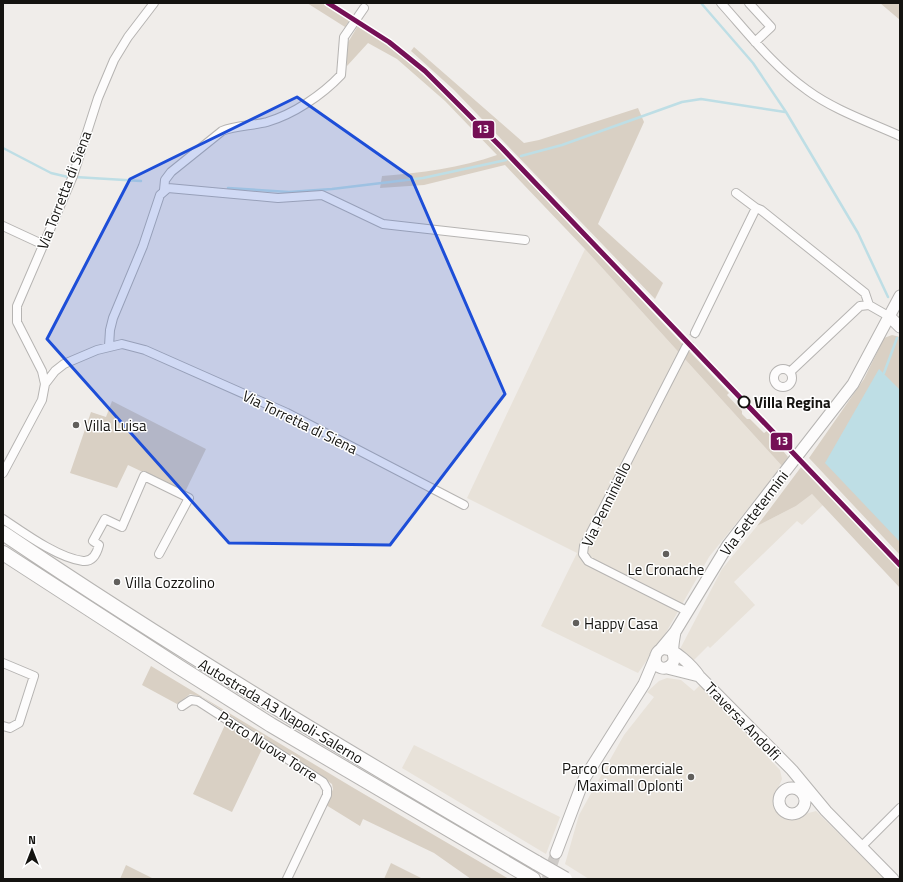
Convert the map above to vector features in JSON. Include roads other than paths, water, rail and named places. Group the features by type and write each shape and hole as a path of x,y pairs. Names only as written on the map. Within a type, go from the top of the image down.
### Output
{"highway":[{"name":"Autostrada A3 Napoli-Salerno","path":"3,533 270,705 565,879"},
{"name":"Autostrada A3 Napoli-Salerno","path":"3,553 178,667 271,724 532,878"}],"main road":[{"name":"Via Settetermini","path":"556,853 584,779 644,684 657,654 675,632 728,545 853,384 900,296"},
{"path":"890,317 900,327"},
{"name":"Via Settetermini","path":"673,653 675,632"},
{"path":"668,649 673,653 673,663 666,668 657,665 657,654 668,649"},
{"name":"Traversa Andolfi","path":"673,653 689,664 786,766 800,778 826,811 893,879"},
{"name":"Via Settetermini","path":"644,684 666,668"},
{"name":"Traversa Andolfi","path":"666,668 699,676"},
{"name":"Traversa Andolfi","path":"783,790 787,779 786,766"},
{"path":"799,812 805,804 800,778"},
{"path":"803,793 792,787 783,790 779,798 780,807 782,810 790,814 814,809 826,811"},
{"name":"Traversa Andolfi","path":"803,793 816,799"}],"street":[{"name":"Via Torretta di Siena","path":"45,384 38,361 17,322 16,312 20,297 73,176 98,98 114,60 128,37 154,3"},
{"path":"720,3 780,68 808,91 840,109 900,136"},
{"path":"749,3 771,27 755,42"},
{"path":"109,346 110,330 113,318 164,190 165,180 171,172 222,131 231,127 268,122 295,110 333,84 341,76 343,66 344,37 364,8"},
{"path":"164,190 176,188 278,198 322,195 383,224 525,240"},
{"path":"736,193 761,210 866,293 869,305"},
{"path":"695,333 756,208"},
{"path":"3,226 44,245"},
{"path":"790,372 857,308 864,305 869,305 890,317"},
{"name":"Via Torretta di Siena","path":"3,473 42,400 45,384 55,370 64,364 109,346 122,344 145,350 294,416 464,505"},
{"name":"Via Penniniello","path":"686,347 584,546 583,554 588,561 687,612"},
{"path":"3,519 44,546 84,561 97,554 99,545 93,542 105,519 122,527 144,476 189,498 160,554"},
{"path":"3,663 34,676 19,724 10,728 3,726"},
{"name":"Parco Nuova Torre","path":"182,706 191,700 198,700 323,782 327,789 327,795 287,879"},
{"path":"861,847 900,808"}],"water":[{"path":"879,369 900,390 900,542 825,463"}],"waterway":[{"path":"701,3 753,63 786,112 858,233 888,297"},
{"path":"521,156 562,145 682,102 701,99 785,112"},
{"path":"3,148 51,173 68,177"},
{"path":"228,188 289,192 332,189 423,178 506,160"},
{"path":"75,177 141,181"},
{"path":"884,373 897,338"}],"tunnel":[{"path":"686,347 695,333"},
{"path":"547,879 556,853"}],"place":[{"name":"Villa Regina","path":"744,402"},
{"name":"Villa Luisa","path":"76,425"},
{"name":"Le Cronache","path":"666,554"},
{"name":"Villa Cozzolino","path":"117,582"},
{"name":"Happy Casa","path":"576,623"},
{"name":"Parco Commerciale Maximall Oplonti","path":"691,777"}]}
